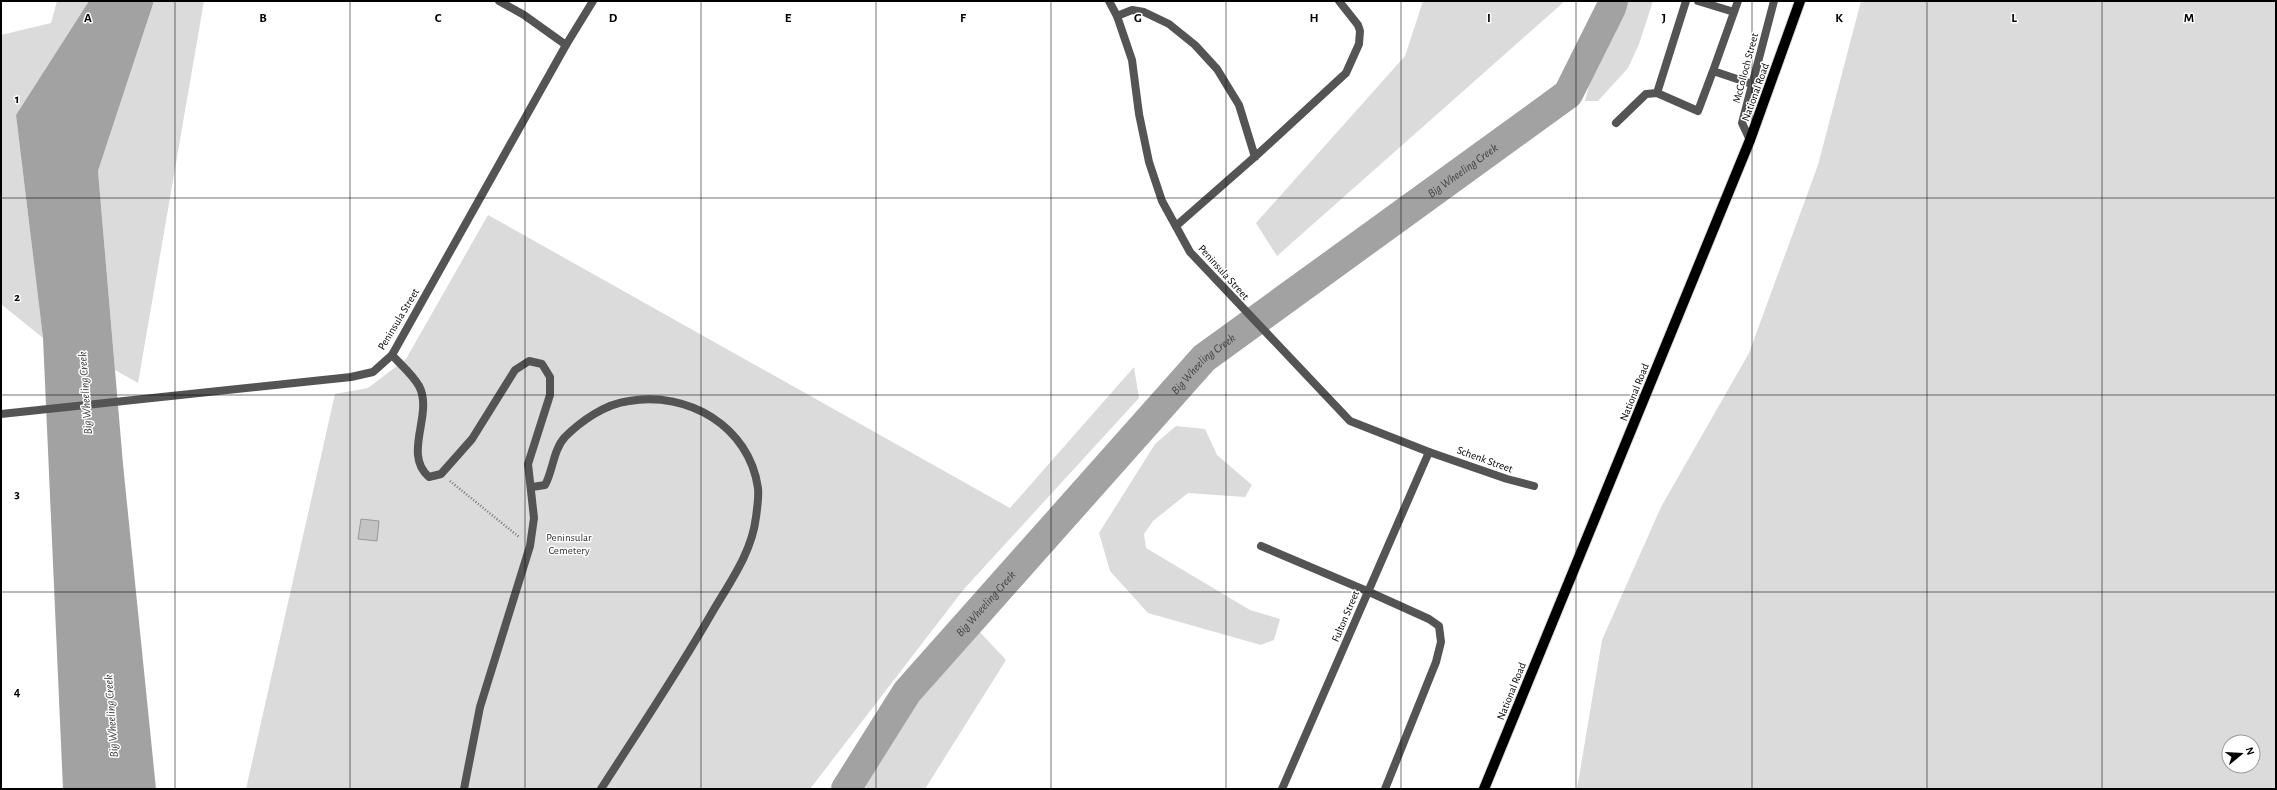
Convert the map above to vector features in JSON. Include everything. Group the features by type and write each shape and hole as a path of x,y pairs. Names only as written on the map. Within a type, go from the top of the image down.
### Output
{"main road":[{"name":"National Road","path":"1484,789 1750,140 1800,1"}],"street":[{"path":"499,1 524,15 566,44"},
{"name":"Peninsula Street","path":"1,414 351,377 373,372 392,355 566,44 593,1"},
{"name":"Peninsula Street","path":"1109,1 1118,16 1132,60 1139,114 1149,162 1162,201 1190,252 1350,421 1429,452"},
{"path":"1176,226 1255,157 1346,73 1359,44 1360,31 1358,25 1338,1"},
{"path":"1657,93 1686,1"},
{"path":"1698,1 1734,12"},
{"path":"1616,123 1646,94 1657,93 1698,112 1738,1"},
{"name":"McColloch Street","path":"1750,140 1742,123 1774,1"},
{"path":"1118,16 1132,10 1144,12 1169,24 1195,45 1216,69 1238,105 1255,157"},
{"path":"1712,71 1752,84"},
{"path":"392,355 419,386 423,406 418,456 422,471 429,477 441,474 472,439 515,370 529,361 542,364 550,377 550,395 528,464 532,487 534,518 530,546 480,707 464,789"},
{"path":"532,487 545,485 564,439 583,422 603,409 627,401 655,398 682,403 710,414 732,432 750,459 758,489 756,520 744,558 683,663 601,789"},
{"name":"Schenk Street","path":"1429,452 1507,479 1534,486"},
{"name":"Fulton Street","path":"1282,789 1367,591 1429,452"},
{"path":"1261,546 1367,591 1434,622 1439,626 1441,642 1436,662 1385,789"}],"path":[{"path":"441,474 530,546"}],"green space":[{"path":"57,1 89,1 16,115 43,338 1,304 1,35 51,23"},
{"path":"154,1 204,1 138,383 115,370 98,171"},
{"path":"1423,1 1565,1 1277,256 1256,223 1405,56"},
{"path":"1616,1 1653,1 1639,44 1628,68 1598,101 1585,101 1600,42"},
{"path":"1861,1 2276,1 2276,789 1577,789 1602,640 1661,507 1749,353 1818,165"},
{"name":"Peninsular Cemetery","path":"488,215 1010,508 1134,367 1139,398 964,589 810,789 246,789 335,394 368,388 406,359"},
{"path":"1176,426 1205,429 1217,455 1252,485 1245,497 1188,493 1153,521 1144,534 1146,548 1250,610 1280,619 1274,640 1261,645 1148,613 1110,571 1099,533 1155,444"},
{"path":"977,629 1006,660 925,789 858,789 891,732"}],"water":[{"path":"89,1 154,1 98,171 123,464 156,789 63,789 43,338 16,115"}],"building":[{"path":"361,519 379,521 377,541 358,539"}],"waterway":[{"name":"Big Wheeling Creek","path":"846,789 907,692 1204,358 1568,94 1611,8 1613,1"}]}
